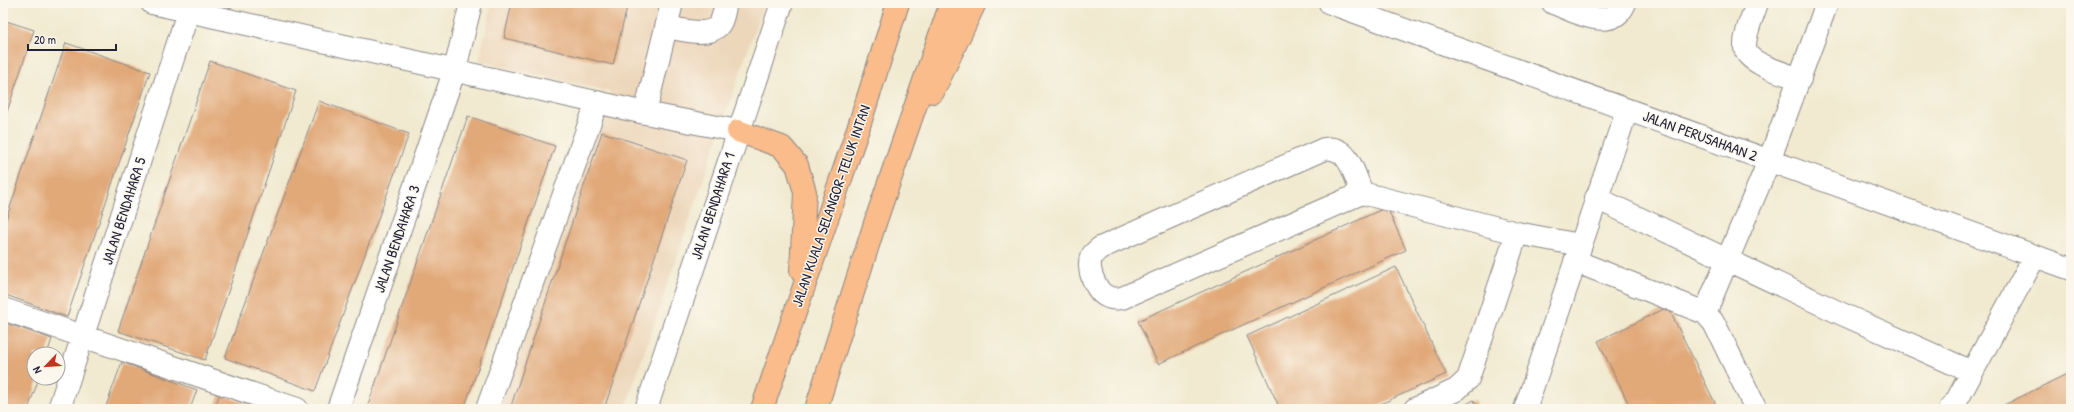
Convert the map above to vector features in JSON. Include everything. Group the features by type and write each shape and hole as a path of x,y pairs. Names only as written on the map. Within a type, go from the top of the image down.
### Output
{"highway":[{"name":"JALAN KUALA SELANGOR-TELUK INTAN","path":"762,409 859,126 898,3"},
{"path":"816,409 876,220 951,3"},
{"path":"876,220 963,26 976,3"},
{"path":"738,131 782,147 797,165 805,192 800,296"}],"street":[{"path":"152,3 189,7 645,113 738,131"},
{"name":"JALAN BENDAHARA 3","path":"338,409 455,69 471,3"},
{"path":"645,113 672,3"},
{"path":"666,27 703,32 711,31 718,26 726,3"},
{"name":"JALAN BENDAHARA 1","path":"646,409 782,3"},
{"name":"JALAN PERUSAHAAN 2","path":"1330,3 2071,269"},
{"path":"1553,3 1595,19 1604,20 1612,18 1619,12 1624,3"},
{"path":"1757,3 1746,40 1745,50 1749,57 1757,62 1800,79"},
{"path":"1705,313 1729,260 1769,161 1827,3"},
{"name":"JALAN BENDAHARA 5","path":"59,409 84,336 189,7"},
{"path":"488,409 597,102"},
{"path":"1525,409 1627,110"},
{"path":"1362,193 1347,159 1342,152 1333,148 1324,150 1100,248 1093,254 1090,263 1091,272 1098,289 1104,296 1113,299 1122,298 1362,193 1517,233 1578,253 1705,313 1714,323 1756,409"},
{"path":"1596,198 1842,314 1972,372"},
{"path":"1415,409 1456,390 1468,379 1517,233"},
{"path":"1950,409 1958,400 2035,256"},
{"path":"3,309 297,409"}],"shaded area":[{"path":"492,3 764,3 625,409 500,409 611,92 479,61"}],"building":[{"path":"512,3 628,3 613,65 504,38"},
{"path":"3,20 34,30 3,124"},
{"path":"66,43 150,72 67,317 3,294 3,228"},
{"path":"210,61 296,91 205,360 118,331"},
{"path":"319,101 409,134 315,391 225,358"},
{"path":"468,116 555,146 464,409 367,408"},
{"path":"602,132 687,160 604,409 510,409"},
{"path":"1387,207 1406,250 1158,364 1138,321"},
{"path":"1396,267 1446,374 1370,409 1280,409 1247,336"},
{"path":"1668,307 1718,409 1631,409 1598,341"},
{"path":"3,322 52,339 50,346 26,346 26,386 36,386 28,409 3,409"},
{"path":"122,362 197,390 190,409 105,409"},
{"path":"2071,372 2071,409 1996,409"},
{"path":"220,394 260,409 214,409"},
{"path":"1474,400 1478,409 1457,409"}]}
